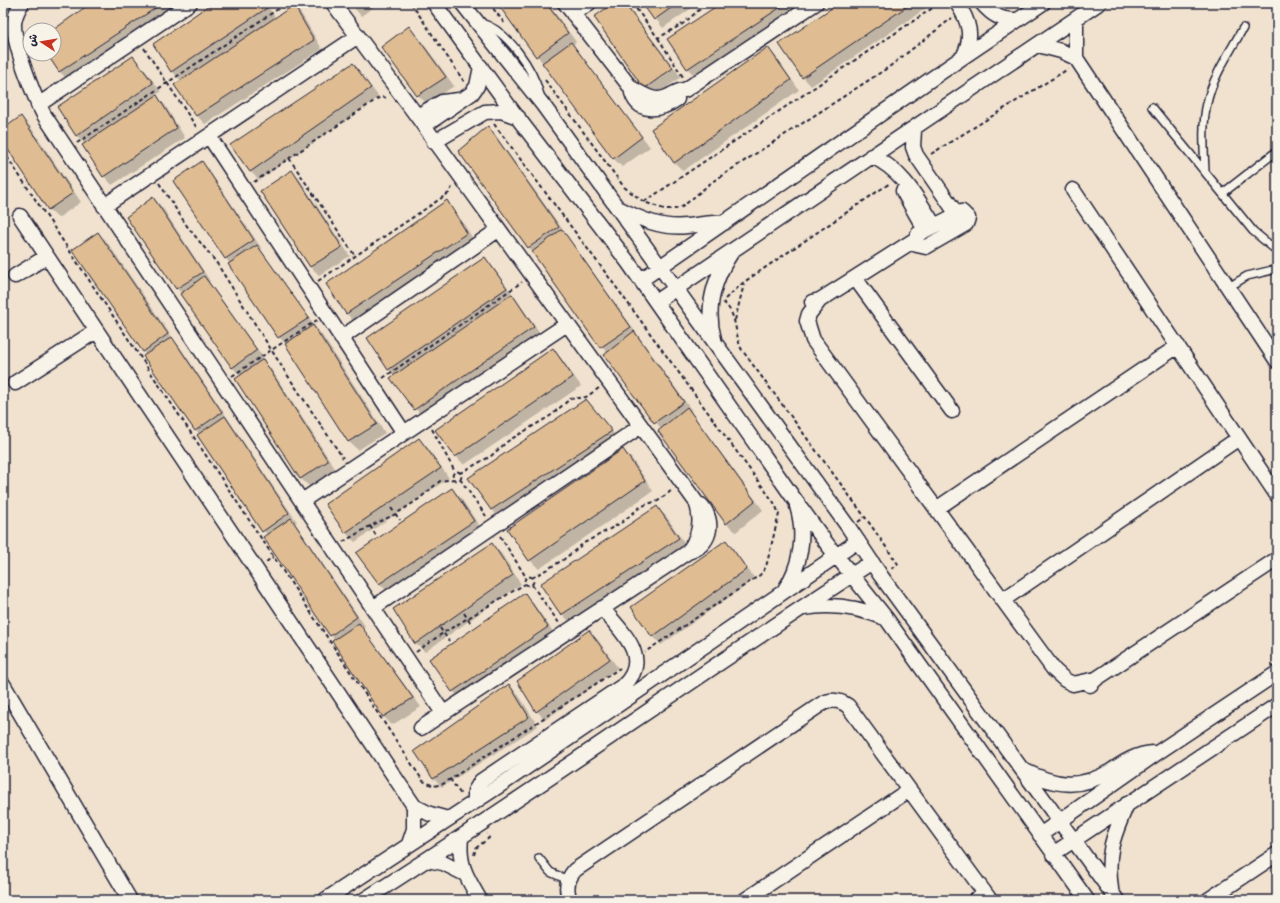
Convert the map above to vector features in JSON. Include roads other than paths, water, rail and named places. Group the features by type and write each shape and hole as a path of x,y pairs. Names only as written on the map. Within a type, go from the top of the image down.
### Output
{"street":[{"path":"22,3 15,17 15,30 28,79 38,106 66,151 223,382 443,713"},
{"path":"38,106 190,3"},
{"path":"334,3 696,502 700,524 696,539 688,552 421,728"},
{"path":"434,3 641,280 796,500 837,556 886,618 1087,900"},
{"path":"462,3 475,22 543,105 849,528 881,576 1114,896"},
{"path":"589,3 569,8 631,88 646,97 656,99 666,98 679,91 687,89 816,3"},
{"path":"982,3 994,15 1001,19 1017,20"},
{"path":"641,280 1043,3"},
{"path":"656,302 871,156 914,130 1099,3"},
{"path":"959,7 968,23 970,32 970,40 963,57"},
{"path":"1076,18 1076,58 1277,361"},
{"path":"104,206 358,36"},
{"path":"1038,45 1054,49 1076,58"},
{"path":"420,121 467,97 477,86 481,67"},
{"path":"467,97 484,112"},
{"path":"434,142 484,112 501,111 518,117"},
{"path":"914,130 913,147 916,155 956,213"},
{"path":"207,137 244,189 404,433"},
{"path":"871,156 893,168 905,182 925,231"},
{"path":"1073,190 1277,494"},
{"path":"616,206 646,221 665,226 724,223"},
{"path":"925,231 917,245 926,247 966,224 968,218 965,213 956,213 925,231 820,300 809,314 807,321 813,340 1054,670 1065,680 1073,684 1096,679 1277,559"},
{"path":"20,216 414,806 430,814 448,818"},
{"path":"341,338 498,230"},
{"path":"717,347 711,328 711,298 720,272 734,248"},
{"path":"15,276 46,257"},
{"path":"855,278 952,411"},
{"path":"302,501 567,324"},
{"path":"14,383 96,331"},
{"path":"936,509 1178,346"},
{"path":"373,608 641,426"},
{"path":"1003,600 1239,438"},
{"path":"782,595 794,574 800,551 801,526 796,500"},
{"path":"325,900 782,595 858,541"},
{"path":"364,900 461,838 799,609 872,562"},
{"path":"799,609 814,606 844,606 886,618"},
{"path":"472,803 475,791 481,781 624,685 632,676 636,658 630,644 602,608"},
{"path":"1040,835 1157,753 1277,673"},
{"path":"3,684 130,900"},
{"path":"570,900 568,893 568,880 575,870 825,702 837,700 848,706 909,790 983,898"},
{"path":"1053,854 1277,706"},
{"path":"1022,770 1052,782 1079,784 1097,778 1134,758 1157,753"},
{"path":"745,900 909,790"},
{"path":"1114,896 1108,869 1110,848 1127,804"},
{"path":"409,844 414,829 414,806"},
{"path":"461,838 461,860 464,874 480,900"},
{"path":"1213,899 1277,854"},
{"path":"426,860 451,865 464,874"}],"lane":[{"path":"1204,171 1204,126 1207,104 1217,75 1244,28"},
{"path":"1152,107 1256,234 1277,251"},
{"path":"1223,193 1277,151"},
{"path":"1229,287 1247,276 1277,269"},
{"path":"539,858 550,872 568,880"}]}
